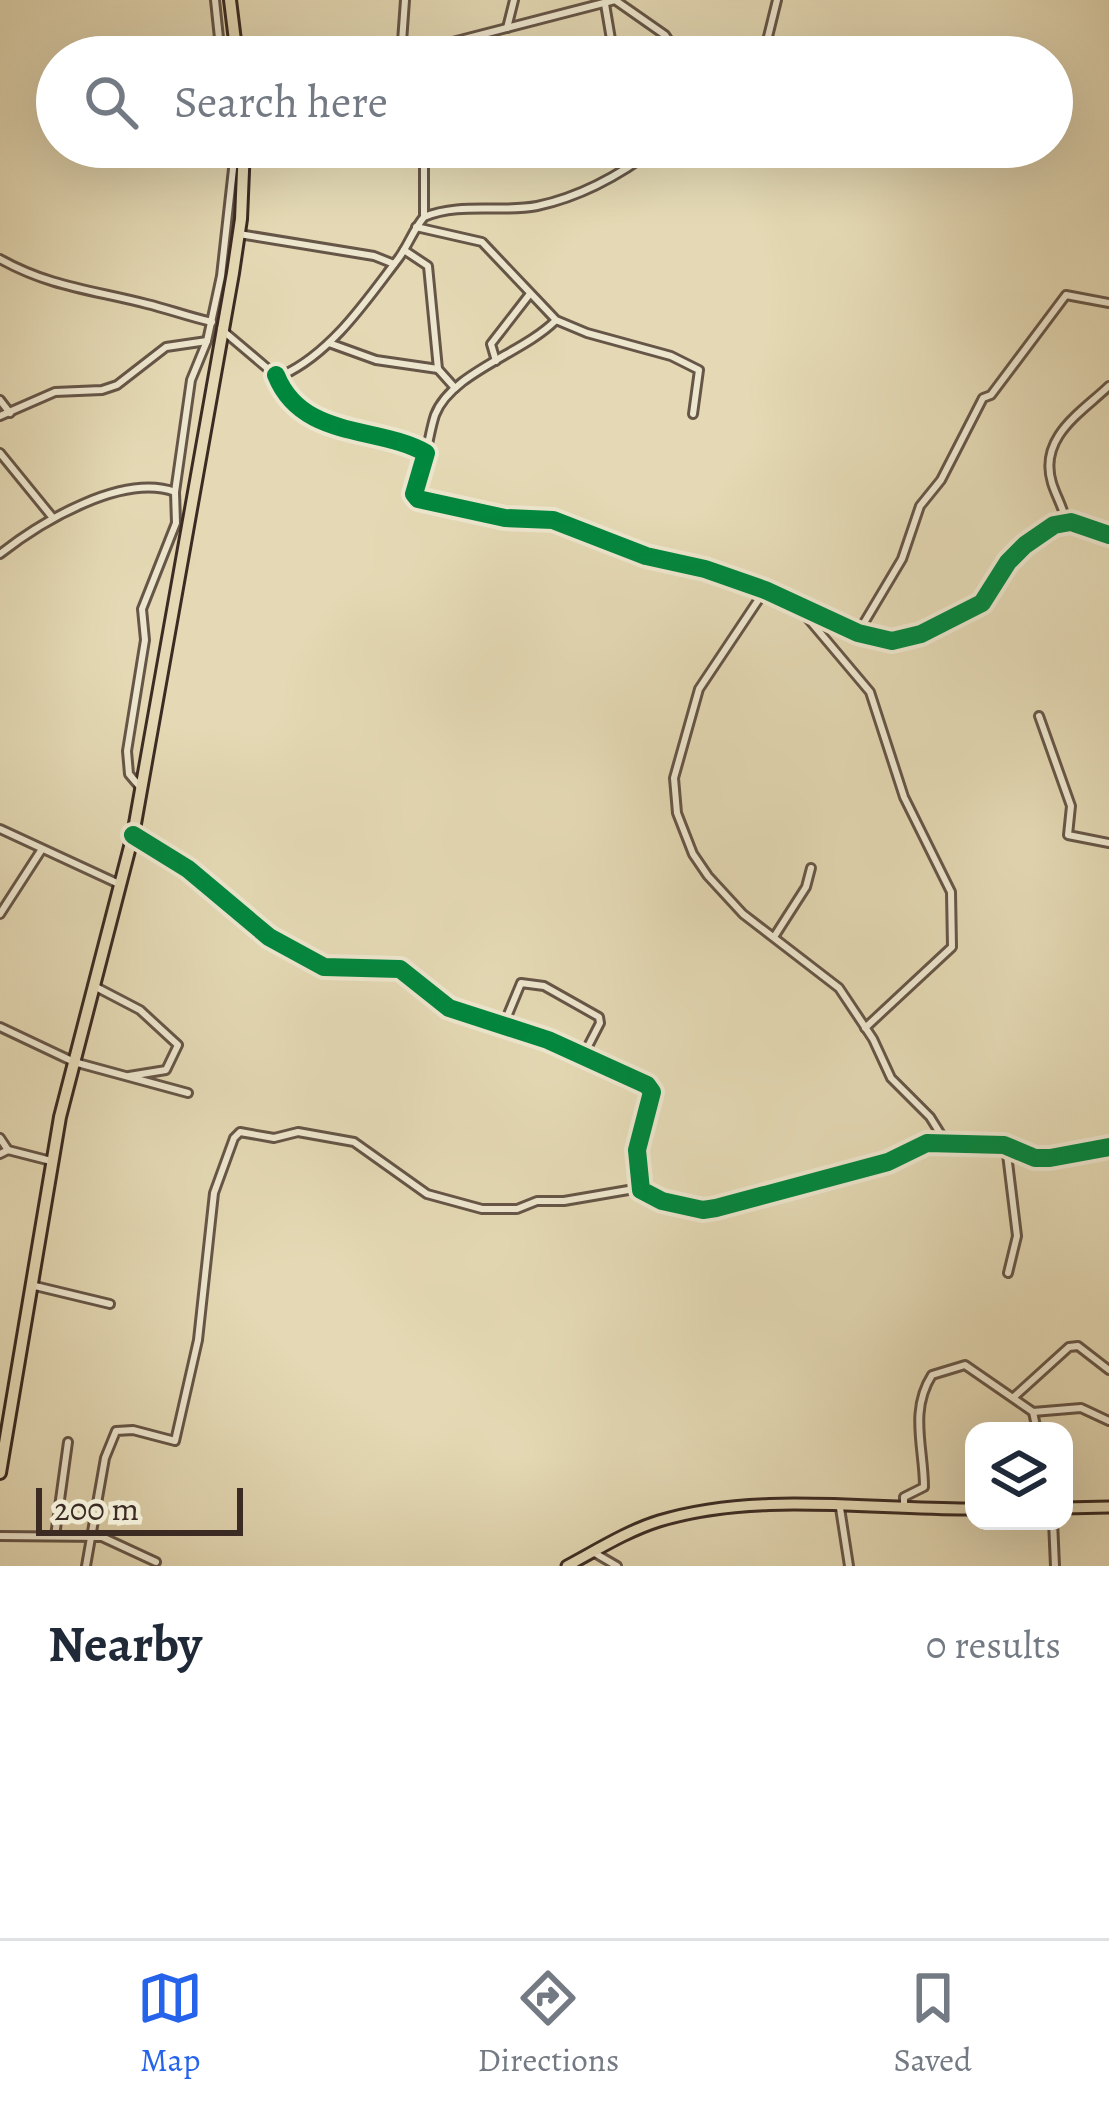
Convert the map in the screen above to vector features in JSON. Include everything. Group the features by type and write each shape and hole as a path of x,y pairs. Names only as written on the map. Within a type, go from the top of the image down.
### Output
{"highway":[{"path":"230,0 234,36"},
{"path":"0,1473 52,1161 134,835 216,325 239,234 243,168"}],"main road":[{"path":"567,1566 652,1523 679,1516 771,1506 965,1509"},
{"path":"1073,1508 1109,1507"}],"street":[{"path":"214,0 218,36"},
{"path":"400,36 405,0"},
{"path":"507,28 514,0"},
{"path":"475,36 615,0 666,36"},
{"path":"769,36 777,0"},
{"path":"605,4 610,36"},
{"path":"140,787 129,774 127,751 145,640 142,609 173,538 191,380 216,325 232,168"},
{"path":"424,168 424,218"},
{"path":"277,374 310,362 329,343 394,264 424,218 452,210 538,206 626,168"},
{"path":"416,227 482,242 556,320 671,356 699,370 692,414"},
{"path":"239,234 374,256 394,264"},
{"path":"404,250 428,266 438,369 455,388"},
{"path":"0,259 29,275 79,291 141,302 216,325 277,374 294,402 327,425 426,453"},
{"path":"496,361 491,344 529,294"},
{"path":"858,633 902,559 920,506 941,480 982,398 992,395 1066,295 1109,303"},
{"path":"556,320 523,348 455,388 435,413 414,494 418,499 505,518 553,520 646,556 705,569 765,590 858,633 905,640 976,607 1024,544 1066,521 1109,535"},
{"path":"0,416 56,392 117,386 166,347 207,341"},
{"path":"329,343 376,360 438,369"},
{"path":"1066,521 1050,478 1053,449 1070,418 1109,386"},
{"path":"0,400 10,413"},
{"path":"0,454 53,518"},
{"path":"0,554 53,518 141,484 176,492"},
{"path":"765,590 700,689 674,778 677,813 698,861 742,914 828,976 865,1028 896,1085 930,1117 945,1141"},
{"path":"797,607 868,687 900,788 954,902 952,947 865,1028"},
{"path":"1040,716 1071,806 1069,835 1109,843"},
{"path":"0,829 118,884"},
{"path":"134,835 188,869 269,937 324,967 400,969 437,1002 583,1055 650,1088 637,1150 640,1188 646,1196 716,1208 888,1162 927,1143 945,1141 973,1147 1006,1146 1036,1158 1109,1148"},
{"path":"0,914 42,849"},
{"path":"774,937 806,887 811,868"},
{"path":"504,1024 521,983 544,986 598,1017 600,1023 583,1055"},
{"path":"94,986 140,1010 178,1045 166,1070 125,1077"},
{"path":"0,1027 74,1062 188,1093"},
{"path":"86,1566 105,1458 116,1431 134,1430 175,1441 198,1340 214,1193 240,1132 274,1138 298,1132 354,1142 427,1194 482,1209 517,1209 537,1201 640,1188"},
{"path":"0,1138 4,1152 52,1161"},
{"path":"1006,1146 1017,1230 1008,1274"},
{"path":"31,1286 110,1304"},
{"path":"1015,1396 1069,1347 1078,1346 1109,1370"},
{"path":"904,1509 904,1497 925,1486 918,1428 929,1378 965,1365 1015,1396 1034,1412 1036,1422"},
{"path":"1034,1412 1081,1408 1109,1421"},
{"path":"55,1537 68,1442"},
{"path":"840,1508 849,1566"},
{"path":"1053,1530 1055,1566"},
{"path":"0,1536 113,1540 156,1562"},
{"path":"593,1552 617,1566"}],"cycle path":[{"path":"276,375 288,396 322,421 426,453 414,494 418,499 505,518 553,520 646,556 705,569 765,590 858,633 892,641 921,634 982,603 1008,562 1054,525 1071,522 1109,535"},
{"path":"133,835 188,869 269,937 324,967 400,969 449,1008 548,1040 647,1085 652,1092 637,1150 641,1190 662,1201 703,1210 716,1208 888,1162 927,1143 1004,1145 1035,1158 1109,1147"}]}
